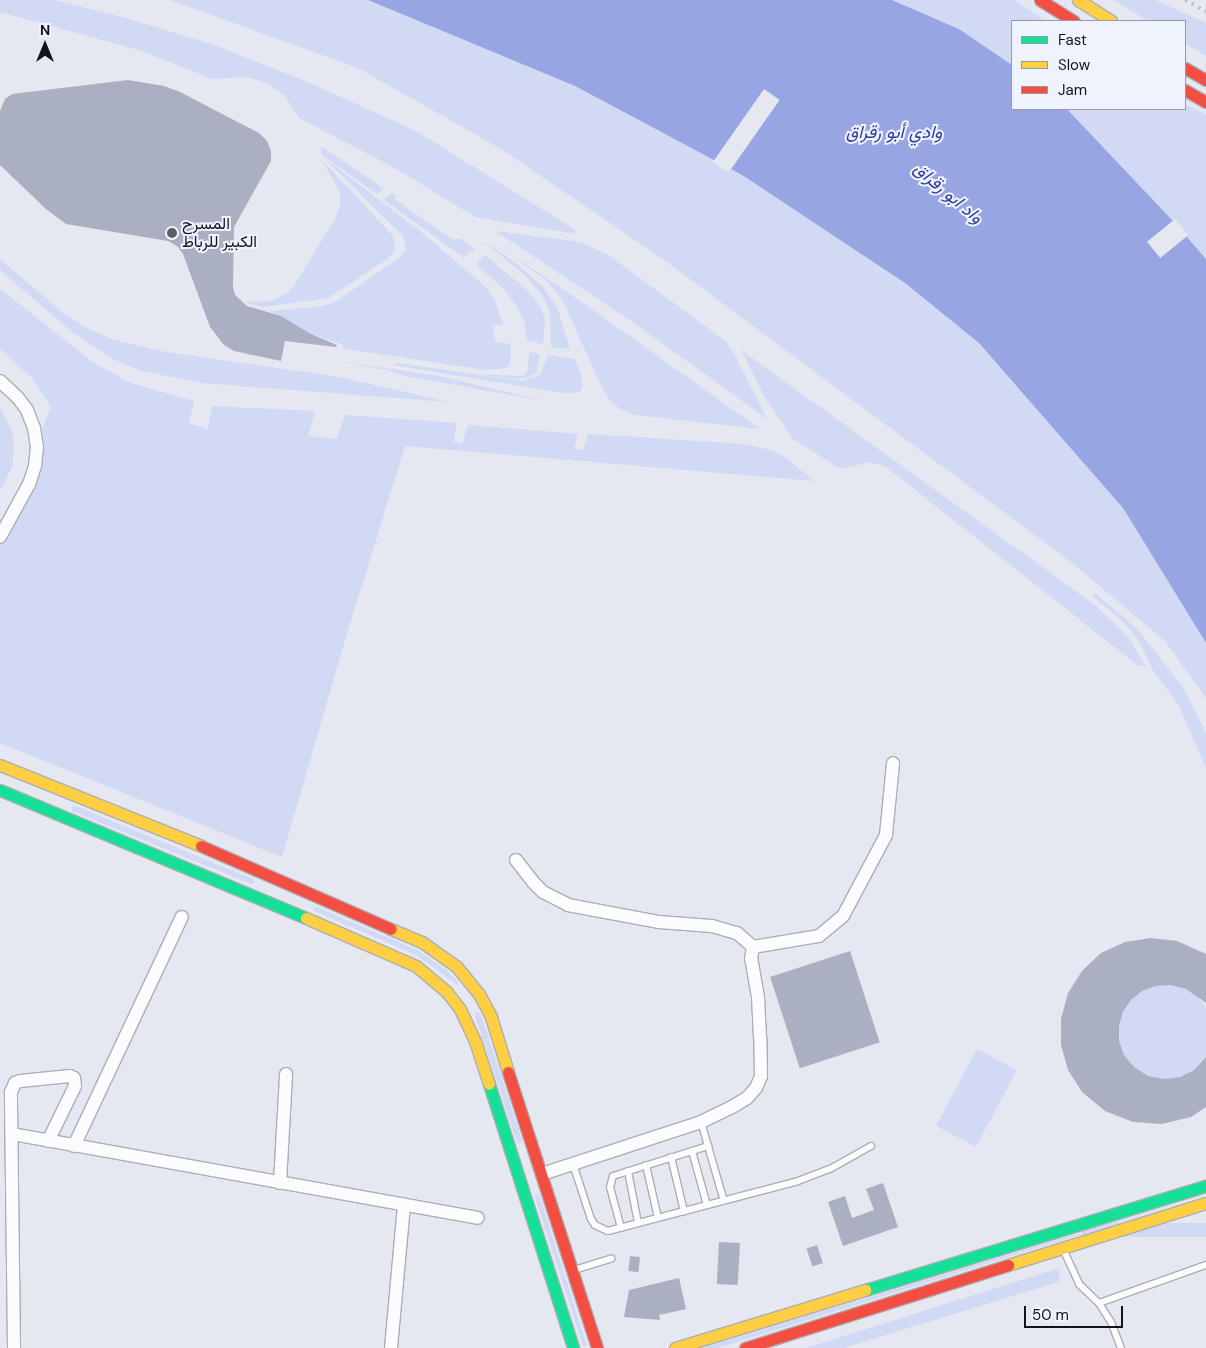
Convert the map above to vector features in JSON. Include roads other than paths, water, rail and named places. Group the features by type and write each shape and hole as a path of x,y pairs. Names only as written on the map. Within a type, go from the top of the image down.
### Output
{"street":[{"path":"1040,0 1072,20"},
{"path":"1078,0 1109,20"},
{"path":"1186,69 1206,80"},
{"path":"1186,91 1206,102"},
{"path":"0,381 18,398 27,410 34,428 37,447 36,466 29,484 0,537"},
{"path":"516,860 523,872 543,892 568,905 659,922 712,926 737,933 754,947 820,936 843,916 886,834 893,763"},
{"path":"0,765 422,942 457,967 478,994 491,1017 498,1035 597,1348"},
{"path":"0,790 416,966 447,992 460,1008 475,1041 574,1348"},
{"path":"52,812 61,790"},
{"path":"279,907 289,885"},
{"path":"74,1146 182,917"},
{"path":"542,1174 701,1122 747,1098 756,1088 760,1076 758,997 751,959 754,947"},
{"path":"460,1008 478,994"},
{"path":"280,1183 286,1074"},
{"path":"14,1348 11,1092 15,1083 70,1076 74,1078 75,1086 48,1141"},
{"path":"12,1134 477,1218"},
{"path":"675,1348 1206,1186"},
{"path":"745,1348 1206,1203"},
{"path":"391,1348 404,1205"}],"lane":[{"path":"701,1122 724,1201"},
{"path":"620,1228 610,1183 616,1175 708,1146"},
{"path":"573,1164 591,1219 601,1229 608,1231 814,1175 871,1146"},
{"path":"692,1151 707,1205"},
{"path":"671,1158 684,1211"},
{"path":"646,1165 658,1218"},
{"path":"628,1171 638,1224"},
{"path":"1062,1248 1079,1284 1098,1303 1111,1322 1121,1348"},
{"path":"572,1271 612,1259"},
{"path":"1098,1303 1206,1265"}],"water":[{"name":"وادي أبو رقراق","path":"368,0 892,0 959,29 1011,64 1011,110 1068,110 1173,221 1206,259 1206,643 1123,508 979,343 905,283 742,175 575,86"}],"railway":[{"path":"1185,0 1206,11"}],"place":[{"name":"المسرح الكبير للرباط","path":"172,233"}],"water label":[{"name":"واد ابو رقراق","path":"948,193"}]}
